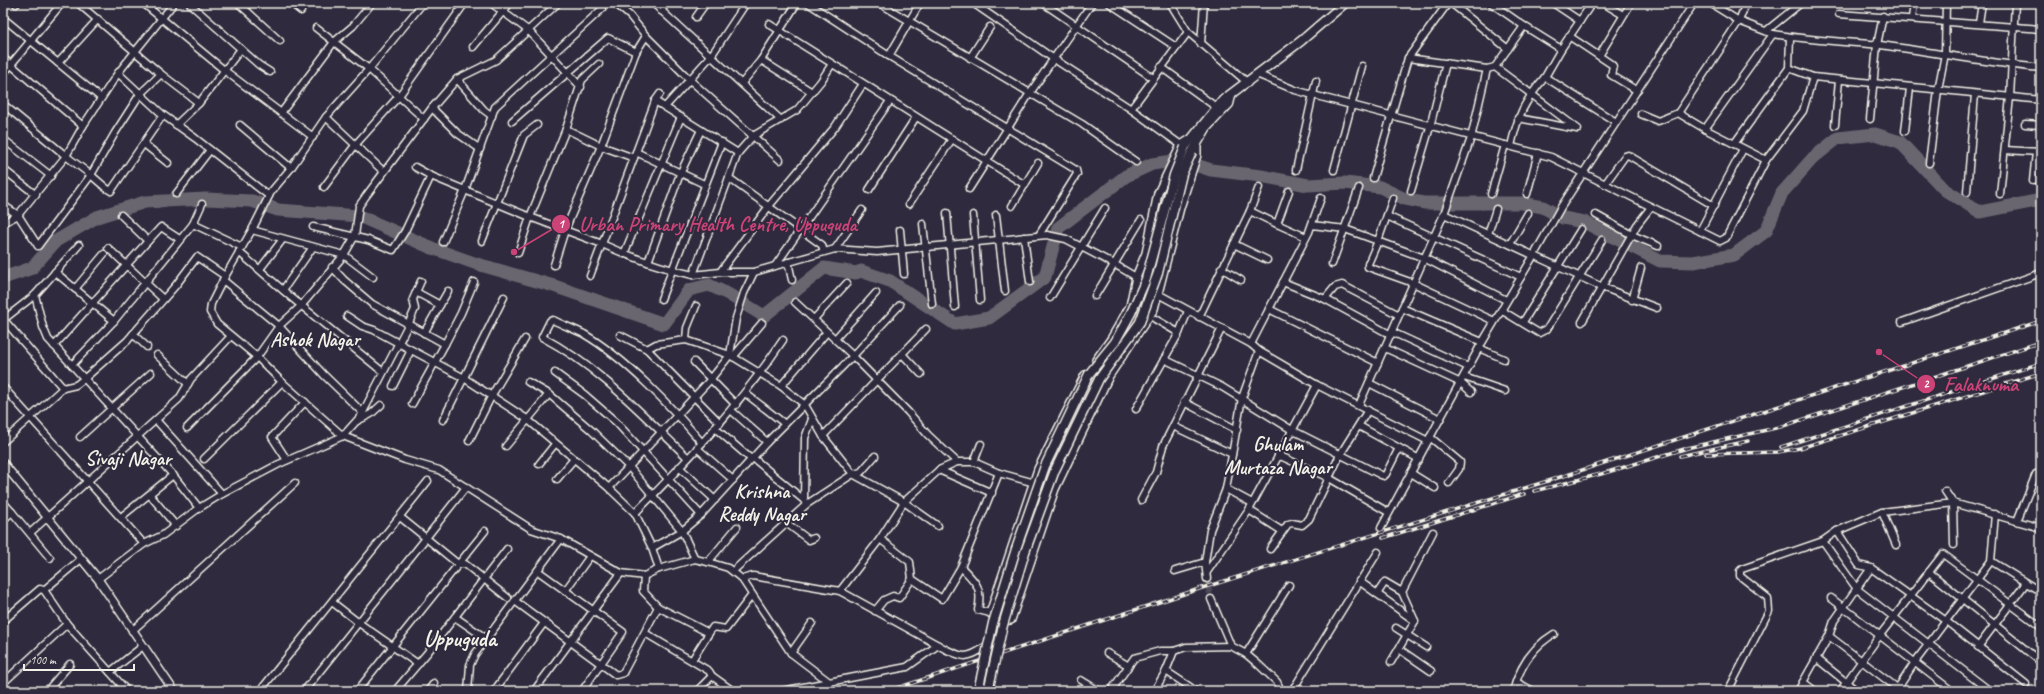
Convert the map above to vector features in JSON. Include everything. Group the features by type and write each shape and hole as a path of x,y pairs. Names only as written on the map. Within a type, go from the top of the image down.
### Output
{"main road":[{"path":"988,691 1003,625 1026,552 1055,470 1098,379 1140,322 1158,273 1182,174 1195,153 1194,141 1216,107 1223,100 1231,96 1302,41 1345,3"},
{"path":"978,691 993,622 1016,549 1045,466 1089,374 1115,342 1131,313 1146,279 1182,147 1194,141 1229,104 1231,96"}],"street":[{"path":"3,74 62,3"},
{"path":"78,3 136,51 161,74 199,103"},
{"path":"143,3 224,70 313,137"},
{"path":"3,223 18,215 51,176 66,156 83,126 118,73 174,3"},
{"path":"190,3 259,65 270,72"},
{"path":"238,3 280,41"},
{"path":"291,3 301,12"},
{"path":"281,113 334,42 353,26 372,3"},
{"path":"423,3 369,69 326,117 291,168 270,194 211,304 210,312 217,324 257,357 282,382 343,436 405,460 440,470 531,529 561,539 621,573 644,576 659,569 695,560 708,562 733,571 742,579 791,653 828,681"},
{"path":"324,187 356,144 399,96 466,3"},
{"path":"491,3 529,31 581,87"},
{"path":"473,47 510,3"},
{"path":"186,428 257,357 278,326 301,306 344,254 355,236 359,210 366,196 375,186 383,171 457,78 496,60 558,3"},
{"path":"615,3 630,16 646,36 690,80 780,160"},
{"path":"653,3 781,120"},
{"path":"661,11 666,3"},
{"path":"696,17 706,3"},
{"path":"665,107 711,56 746,3"},
{"path":"742,83 761,60 797,3"},
{"path":"808,3 889,56 1078,172 1039,235"},
{"path":"879,3 910,20 970,58 1082,124 1136,162"},
{"path":"889,56 920,3"},
{"path":"973,3 1054,59 1131,108 1182,147 1158,193 1146,252 1136,277 1130,306 1111,339 1084,375 1059,423 1034,482 990,613"},
{"path":"1043,3 1153,78"},
{"path":"969,189 1009,129 1030,93 1092,3"},
{"path":"1109,3 1176,48"},
{"path":"1170,3 1188,32 1248,82"},
{"path":"1201,44 1204,3"},
{"path":"1373,178 1408,58 1450,3 1508,49"},
{"path":"1491,3 1561,49"},
{"path":"1553,3 1580,21"},
{"path":"1491,194 1518,118 1531,94 1545,77 1569,36 1592,3"},
{"path":"1603,3 1623,15"},
{"path":"1599,56 1631,3"},
{"path":"1381,528 1388,512 1461,383 1480,345 1561,207 1694,3"},
{"path":"1710,3 1740,22 1766,32 1790,38 1877,45 1945,54 2012,66 2041,68"},
{"path":"1641,114 1658,121 1678,113 1740,22 1746,3"},
{"path":"1766,32 1800,3"},
{"path":"1912,18 1914,3"},
{"path":"1929,162 1938,90 1945,54 1947,21 1946,3"},
{"path":"1979,23 1982,3"},
{"path":"2000,194 2010,97 2015,3"},
{"path":"443,242 465,190 495,107 602,9"},
{"path":"1839,14 1912,18 2041,29"},
{"path":"1870,119 1877,45 1883,16"},
{"path":"3,18 31,39 101,98"},
{"path":"58,63 98,19"},
{"path":"769,24 1025,185"},
{"path":"970,58 990,26"},
{"path":"1408,58 1487,69 1495,67 1524,26"},
{"path":"316,28 369,69 424,119"},
{"path":"1131,108 1188,32"},
{"path":"1705,129 1774,34"},
{"path":"554,265 565,230 601,146 636,52 646,36"},
{"path":"1569,36 1613,66 1611,75 1636,90"},
{"path":"512,121 608,38 636,52"},
{"path":"1734,144 1789,68 1790,38"},
{"path":"176,125 199,103 241,48"},
{"path":"3,58 83,126"},
{"path":"761,60 812,92"},
{"path":"1411,191 1430,127 1446,63"},
{"path":"518,253 530,217 566,129 584,78 599,64"},
{"path":"693,275 738,153 753,136 797,110 832,64"},
{"path":"1334,170 1362,66"},
{"path":"1161,67 1216,107"},
{"path":"1495,67 1578,129 1518,118"},
{"path":"1789,68 1813,77 1910,88 2041,100"},
{"path":"1359,405 1452,194 1471,138 1487,69"},
{"path":"118,73 162,115 196,138 270,194"},
{"path":"3,205 18,215 38,246 91,175 115,133 140,94 161,74"},
{"path":"1259,75 1294,90 1313,96 1391,115 1471,138 1538,153 1562,162 1720,241 1726,238 1766,160 1803,111 1813,77"},
{"path":"1545,77 1616,122"},
{"path":"457,78 484,110 492,116"},
{"path":"1835,125 1839,80"},
{"path":"1296,170 1316,81"},
{"path":"720,272 769,206 835,127 863,84"},
{"path":"1905,132 1910,88"},
{"path":"590,276 655,101 660,94"},
{"path":"1967,192 1976,94"},
{"path":"655,101 738,153"},
{"path":"775,266 890,101"},
{"path":"3,104 106,188 113,190 162,115"},
{"path":"432,108 457,133 480,149"},
{"path":"1678,113 1705,129 1766,160"},
{"path":"326,117 383,171"},
{"path":"624,254 680,117"},
{"path":"869,190 916,117"},
{"path":"2025,124 2041,125"},
{"path":"240,125 291,168"},
{"path":"482,241 498,204 524,135 537,125"},
{"path":"566,129 601,146 635,155 660,164 704,184"},
{"path":"648,262 680,174 701,130"},
{"path":"3,139 51,176"},
{"path":"909,204 952,139"},
{"path":"661,299 704,184 722,142"},
{"path":"144,144 168,163"},
{"path":"1700,231 1743,149"},
{"path":"176,194 210,150"},
{"path":"2005,150 2039,152 2032,181"},
{"path":"742,579 753,576 840,590 938,645 964,656 975,653 991,642 1011,620 1055,489 1109,376 1154,309 1190,179 1195,153"},
{"path":"1527,194 1538,153"},
{"path":"1605,184 1627,154 1714,206"},
{"path":"1012,206 1038,163"},
{"path":"415,167 431,176 498,204 624,254 671,270 693,275 720,272 754,272 835,249 877,252 1039,235 1066,239 1114,264 1136,277 1158,294 1250,344 1259,351 1317,385 1429,439 1460,462 1459,469 1449,483"},
{"path":"3,169 36,195"},
{"path":"313,227 355,236 393,250 405,231 431,176"},
{"path":"729,178 769,206 799,230 822,245 824,252"},
{"path":"1199,317 1221,268 1250,212 1259,187"},
{"path":"1332,264 1358,188"},
{"path":"1277,224 1289,191"},
{"path":"1250,344 1312,225 1321,198"},
{"path":"1393,198 1368,267 1413,283 1494,322"},
{"path":"72,365 114,321 181,240 193,224 202,204"},
{"path":"1582,322 1632,235 1651,207"},
{"path":"1050,298 1105,208"},
{"path":"1488,234 1496,209"},
{"path":"835,249 862,210"},
{"path":"1250,212 1306,237"},
{"path":"947,213 956,307"},
{"path":"1510,244 1528,213"},
{"path":"1444,214 1602,287 1632,300 1656,308"},
{"path":"121,215 148,241"},
{"path":"973,215 980,300"},
{"path":"996,215 1005,290"},
{"path":"1596,215 1632,235 1658,246"},
{"path":"1387,216 1521,277"},
{"path":"1095,296 1140,220"},
{"path":"193,224 241,250 282,290 383,372"},
{"path":"923,224 932,304"},
{"path":"1312,225 1345,229 1424,258 1506,300"},
{"path":"54,346 161,227 170,231 181,240"},
{"path":"1523,322 1556,266 1581,229"},
{"path":"252,230 344,254 373,277"},
{"path":"900,230 904,274"},
{"path":"1024,237 1030,282"},
{"path":"260,269 283,239"},
{"path":"1501,310 1540,333 1547,329 1602,240"},
{"path":"1234,244 1267,260"},
{"path":"63,388 3,320 35,295 79,245"},
{"path":"282,290 313,247"},
{"path":"75,288 106,251 127,265 163,299"},
{"path":"3,442 63,388 76,384 85,378 133,334 197,257 224,278 278,326 324,375 363,413"},
{"path":"788,262 792,280"},
{"path":"332,267 344,280 372,304 444,344"},
{"path":"1221,268 1240,280"},
{"path":"1632,300 1640,268"},
{"path":"54,272 93,302 114,321"},
{"path":"732,356 736,318 744,294 754,272"},
{"path":"1902,322 2041,273"},
{"path":"98,579 144,544 163,535 199,508 222,494 287,460 343,436 363,413 408,325 415,309 413,299 421,281"},
{"path":"412,404 461,313 474,282"},
{"path":"1283,282 1325,298 1391,333 1468,367"},
{"path":"814,320 847,283"},
{"path":"1325,298 1335,287 1342,285 1399,315"},
{"path":"424,332 448,290"},
{"path":"416,292 440,305"},
{"path":"835,339 876,293"},
{"path":"35,295 42,327 54,346 173,475 199,508"},
{"path":"443,420 504,297"},
{"path":"795,302 853,356 908,412 928,435 957,462"},
{"path":"652,548 682,531 701,515 767,442 853,356 900,305"},
{"path":"686,340 687,328 696,306"},
{"path":"1402,308 1480,345 1504,359"},
{"path":"1269,309 1378,363"},
{"path":"1136,409 1179,333 1188,311"},
{"path":"347,316 362,326 398,343 433,363 464,378 527,419 609,488 635,514 652,548 659,569"},
{"path":"1155,319 1179,333"},
{"path":"688,458 600,374 581,360 542,337 550,321 553,320 584,334 614,355 678,414 702,443"},
{"path":"609,488 644,453 661,432 762,323"},
{"path":"1141,500 1156,472 1163,446 1222,328"},
{"path":"823,436 903,355 926,329"},
{"path":"780,386 827,332"},
{"path":"133,334 147,347"},
{"path":"620,335 647,350 693,397 717,426 752,459 805,502"},
{"path":"30,533 87,479 179,399 188,384 231,336"},
{"path":"469,442 492,395 525,339"},
{"path":"647,350 656,344 686,340 732,356 780,386 805,405 823,436 853,474 904,502 938,526"},
{"path":"635,514 732,411 783,340"},
{"path":"1385,348 1461,383 1471,392"},
{"path":"393,386 411,350"},
{"path":"1207,579 1205,562 1210,530 1226,490 1238,430 1242,398 1259,351"},
{"path":"157,354 188,384"},
{"path":"903,355 921,374"},
{"path":"1164,359 1242,398 1292,430 1384,476 1399,448"},
{"path":"694,362 736,405"},
{"path":"1092,365 1109,376"},
{"path":"555,373 585,395 616,422 667,480 701,515"},
{"path":"80,437 151,374"},
{"path":"1464,377 1505,391"},
{"path":"204,459 282,382"},
{"path":"528,382 549,394 591,430 630,468 682,531 695,560"},
{"path":"1369,383 1440,419"},
{"path":"1206,572 1249,510 1317,385"},
{"path":"3,387 144,544"},
{"path":"745,393 785,424"},
{"path":"506,446 549,394"},
{"path":"287,460 272,437 305,402"},
{"path":"1184,402 1238,430"},
{"path":"356,421 371,414 380,405"},
{"path":"1270,549 1282,531 1292,523 1302,525 1306,523 1340,455 1368,410"},
{"path":"732,411 767,442"},
{"path":"805,502 805,438 812,419"},
{"path":"156,420 222,494"},
{"path":"1173,426 1232,454"},
{"path":"1359,426 1419,458"},
{"path":"539,464 555,444"},
{"path":"974,462 981,444"},
{"path":"697,448 733,480"},
{"path":"1278,455 1329,478 1388,512"},
{"path":"733,571 805,502 853,474 861,472 875,456"},
{"path":"557,479 574,459"},
{"path":"840,590 880,539 904,502 939,470 957,462 974,462 1000,473 1055,489"},
{"path":"3,463 98,579 174,691"},
{"path":"679,467 715,500"},
{"path":"939,470 992,493"},
{"path":"912,579 942,599 961,568 1000,473"},
{"path":"1411,473 1435,488"},
{"path":"2017,521 2036,474"},
{"path":"121,517 173,475"},
{"path":"260,691 428,481"},
{"path":"132,631 295,483"},
{"path":"304,691 466,487"},
{"path":"1226,490 1252,503"},
{"path":"1944,491 1953,503 1954,545"},
{"path":"150,495 176,526"},
{"path":"3,502 50,558"},
{"path":"1728,691 1770,611 1768,598 1740,576 1740,571 1823,541 1837,531 1882,512 1953,503 2041,528"},
{"path":"1249,510 1282,531"},
{"path":"3,520 12,512"},
{"path":"1882,512 1896,545"},
{"path":"1829,636 1898,690 1915,662 1991,561 1995,514"},
{"path":"400,517 458,564 465,564 485,578 508,598"},
{"path":"785,522 809,540 814,538"},
{"path":"708,562 737,527"},
{"path":"357,691 485,531"},
{"path":"1837,531 1860,565 1870,568 1946,621 2026,684"},
{"path":"1402,592 1433,532"},
{"path":"468,691 470,665 475,654 561,539"},
{"path":"875,611 884,600 893,596 899,598 912,579 910,562 880,539"},
{"path":"1823,541 1857,589 1990,691"},
{"path":"395,691 418,664 507,549"},
{"path":"1302,691 1293,689 1378,552"},
{"path":"1840,691 1863,662 1880,635 1943,554 2010,606 2041,627"},
{"path":"565,591 590,556"},
{"path":"3,610 6,618 40,589 44,590 81,560"},
{"path":"1991,561 2041,592"},
{"path":"1175,571 1205,562"},
{"path":"961,568 973,578 980,591 978,610 990,613 999,622 1011,620"},
{"path":"1798,691 1829,636 1834,621 1845,608 1870,568"},
{"path":"538,571 593,612 623,632 582,691"},
{"path":"1929,572 2041,662"},
{"path":"534,691 621,573"},
{"path":"644,576 643,591 658,607 709,633"},
{"path":"1359,581 1415,622"},
{"path":"1377,594 1385,582 1402,592 1415,622"},
{"path":"1978,647 2026,583"},
{"path":"1246,654 1289,585"},
{"path":"44,590 66,624 127,691"},
{"path":"692,660 713,627 726,629 752,595"},
{"path":"1831,598 1952,691"},
{"path":"1211,599 1231,646"},
{"path":"515,601 616,675 623,673 658,607"},
{"path":"332,602 359,623 418,664"},
{"path":"455,617 486,639"},
{"path":"1391,662 1415,622"},
{"path":"494,691 544,623"},
{"path":"791,653 812,623"},
{"path":"3,683 66,624"},
{"path":"1396,628 1408,634 1426,647"},
{"path":"645,632 709,671 712,676 733,691"},
{"path":"1513,691 1527,658 1534,648 1554,634"},
{"path":"782,691 907,667 938,645"},
{"path":"110,672 143,646"},
{"path":"1111,691 1134,658 1160,651 1174,651 1186,647 1231,646 1246,654 1277,682 1281,691"},
{"path":"1399,649 1431,671"},
{"path":"1154,691 1166,670 1174,651"},
{"path":"1107,653 1129,666"},
{"path":"1816,658 1857,691"},
{"path":"49,690 70,664"},
{"path":"1166,670 1196,691"},
{"path":"697,691 712,676"},
{"path":"1081,680 1099,691"},
{"path":"1516,682 1533,691"},
{"path":"1803,682 1815,691"},
{"path":"428,691 434,683"}],"waterway":[{"path":"3,278 32,268 56,241 97,217 145,202 206,199 252,201 278,210 359,216 432,248 477,264 554,286 664,324 689,290 709,285 728,294 764,316 824,268 856,273 861,271 890,281 955,324 989,318 1045,277 1058,228 1126,176 1152,164 1181,160 1211,170 1261,176 1308,185 1345,183 1380,187 1405,199 1424,203 1522,203 1543,207 1563,218 1584,222 1660,261 1693,262 1734,255 1766,231 1782,193 1813,158 1838,138 1875,134 1900,142 1945,190 1980,212 2041,200"}],"tunnel":[{"path":"1207,579 1211,599"}],"railway":[{"path":"888,691 1202,588 1570,474 2041,321"},
{"path":"1534,491 1601,474 1691,447 1780,427 2041,342"},
{"path":"1781,447 2041,363"},
{"path":"1706,454 1778,452 1800,448 2041,373"},
{"path":"1680,456 1748,441"},
{"path":"1383,538 1524,494"}],"place":[{"name":"Urban Primary Health Centre, Uppuguda","path":"514,252"},
{"name":"Falaknuma","path":"1879,352"}],"district":[{"name":"Ashok Nagar","path":"315,339"},
{"name":"Ghulam Murtaza Nagar","path":"1278,456"},
{"name":"Sivaji Nagar","path":"128,458"},
{"name":"Krishna Reddy Nagar","path":"762,502"},
{"name":"Uppuguda","path":"460,638"}]}
